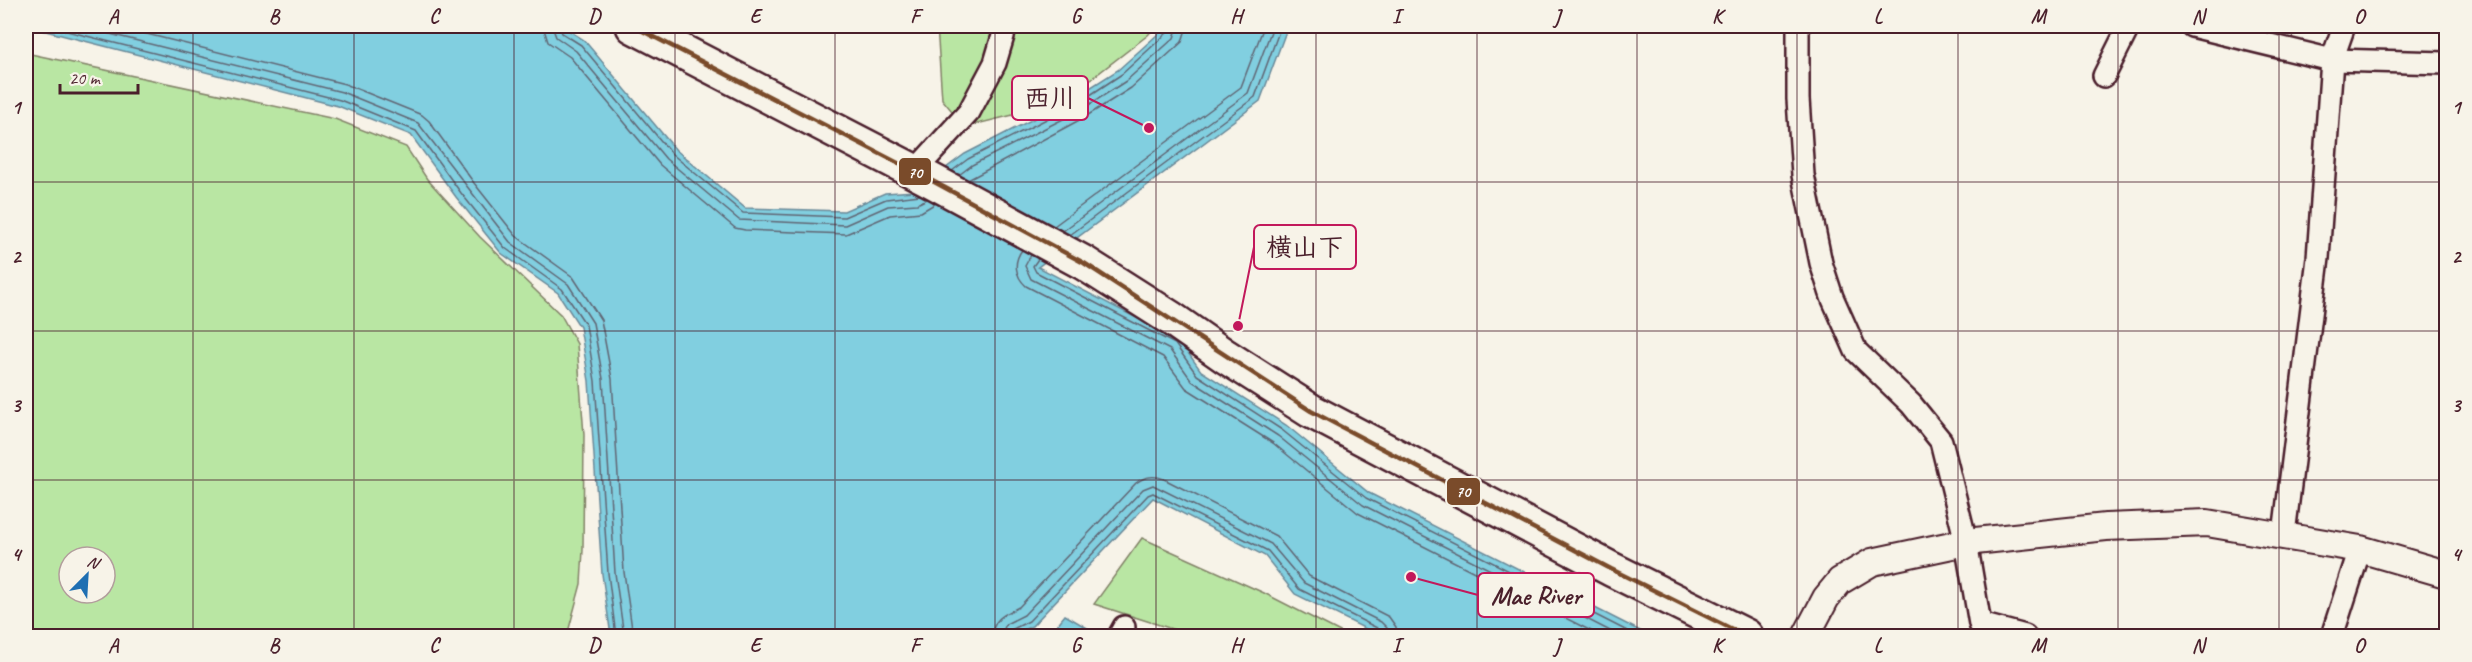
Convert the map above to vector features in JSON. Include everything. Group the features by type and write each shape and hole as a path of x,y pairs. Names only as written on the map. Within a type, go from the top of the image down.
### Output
{"main road":[{"path":"633,26 1084,263 1311,411 1611,569 1746,636"}],"street":[{"path":"920,175 969,112 995,63 1006,26"},
{"path":"1798,26 1798,99 1803,175 1821,263 1832,297 1856,351 1911,404 1941,441 1966,543 1980,624 2025,636"},
{"path":"2104,76 2129,26"},
{"path":"2192,26 2332,60 2446,63"},
{"path":"2284,534 2318,258 2332,60 2344,26"},
{"path":"1806,636 1826,598 1840,581 1872,562 1966,543 2106,527 2206,523 2284,534 2360,549 2446,574"},
{"path":"2332,636 2360,549"}],"green space":[{"path":"937,26 1156,26 1148,35 1091,79 1017,114 965,127 942,99"},
{"path":"26,53 335,119 406,147 427,179 480,237 561,315 577,344 584,435 583,550 581,584 567,636 26,636"},
{"path":"1142,538 1264,593 1348,636 1194,636 1094,604"}],"water":[{"path":"26,26 562,26 584,40 676,150 745,208 844,211 885,193 915,191 965,154 1074,98 1118,70 1167,26 1288,26 1260,101 1038,267 1179,340 1201,371 1286,425 1369,493 1650,636 1380,636 1295,594 1265,556 1153,498 1032,626 1009,636 611,636 602,574 589,381 580,327 558,293 501,253 456,197 411,135 338,106"},
{"path":"1065,615 1101,636 1048,636"}],"transit line":[{"name":"70","path":"633,26 925,177 1084,263 1311,411 1611,569 1746,636"}],"place":[{"name":"西川","path":"1149,128"},
{"name":"横山下","path":"1238,326"},
{"name":"Mae River","path":"1411,577"}]}
